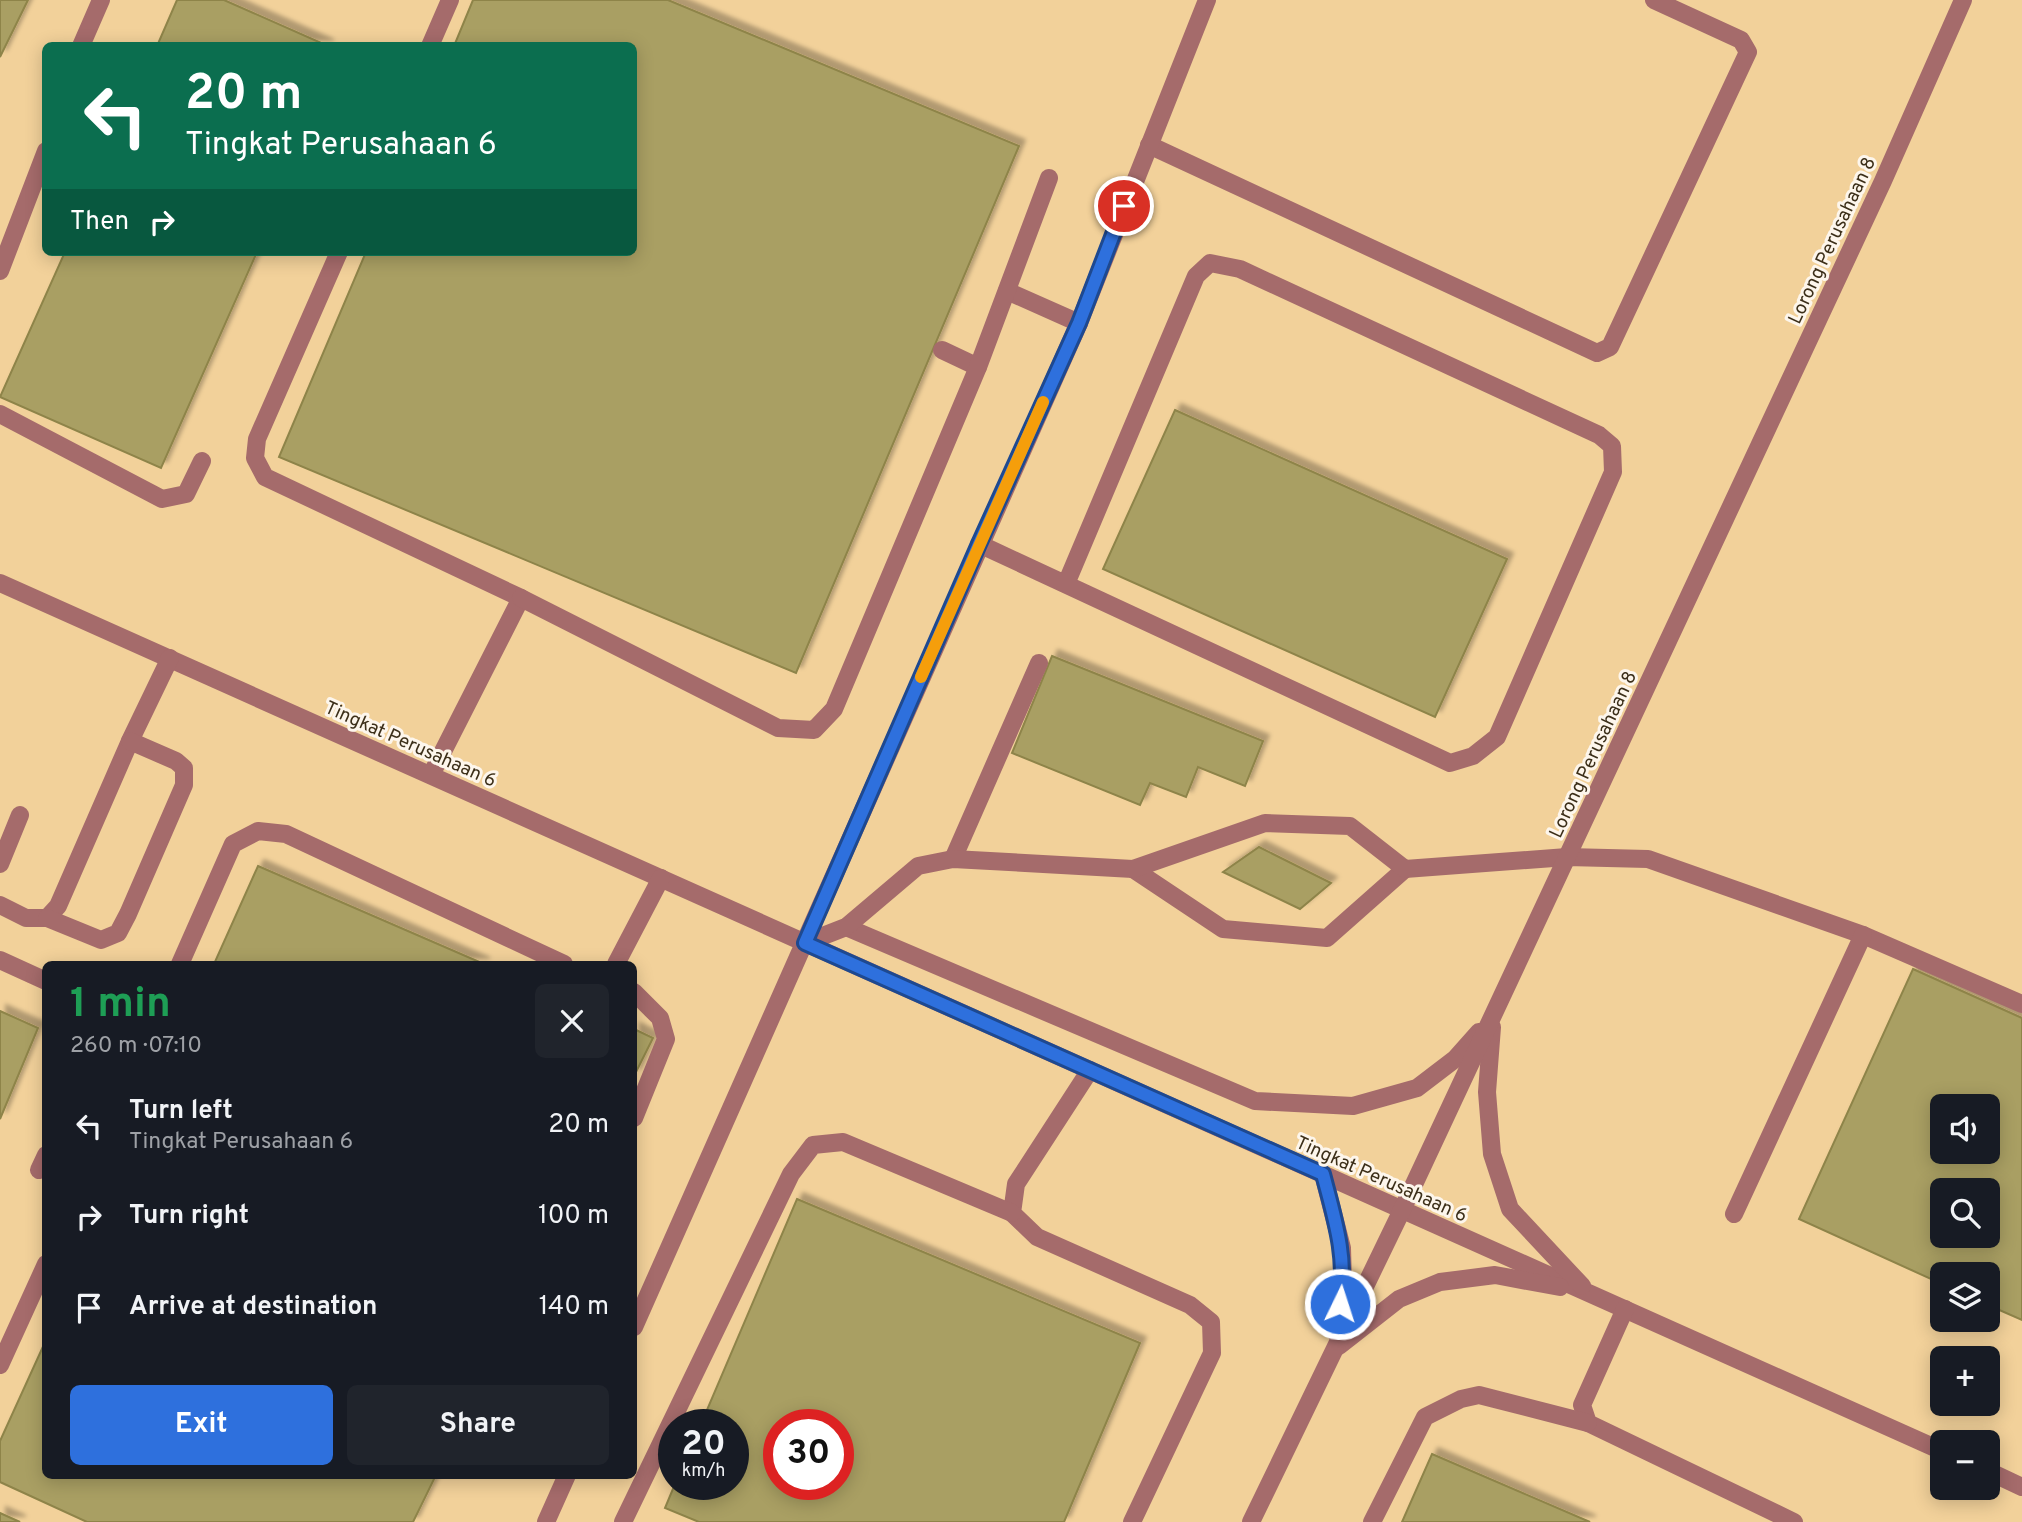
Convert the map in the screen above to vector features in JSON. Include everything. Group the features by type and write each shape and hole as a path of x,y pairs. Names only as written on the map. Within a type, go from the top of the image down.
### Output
{"street":[{"path":"83,42 101,0"},
{"path":"432,42 450,0"},
{"path":"637,1320 1079,323 1207,0"},
{"path":"1149,145 1597,353 1610,347 1748,52 1741,40 1654,0"},
{"name":"Lorong Perusahaan 8","path":"1251,1522 1493,1016 1883,181 1963,0"},
{"path":"0,271 42,161"},
{"path":"338,256 257,439 255,458 265,477 521,598 778,728 814,730 834,709 978,367 1049,178"},
{"path":"979,544 1450,763 1474,756 1497,737 1613,472 1612,446 1599,435 1240,269 1210,262 1196,275 1066,584"},
{"path":"1007,291 1079,323"},
{"path":"942,350 978,367"},
{"path":"0,414 162,499 186,494 202,461"},
{"name":"Tingkat Perusahaan 6","path":"0,583 1930,1446"},
{"path":"431,775 521,598"},
{"path":"47,918 58,906 130,741 170,659"},
{"path":"953,859 1039,663"},
{"path":"0,905 26,918 47,918 101,940 118,933 184,785 184,768 176,761 130,741"},
{"path":"0,864 20,815"},
{"path":"805,943 846,927 918,866 953,859 1133,869 1265,823 1350,826 1405,869"},
{"path":"181,961 233,844 258,831 286,834 558,961"},
{"path":"1133,869 1223,929 1327,938 1405,869 1567,857 1648,859 1863,935 2022,1004"},
{"path":"618,961 661,878"},
{"path":"846,927 1255,1101 1353,1106 1417,1088 1455,1059 1493,1016"},
{"path":"1734,1214 1863,935"},
{"path":"0,960 42,979"},
{"path":"637,995 660,1018 666,1039 637,1111"},
{"path":"1493,1016 1488,1092 1492,1154 1510,1209 1590,1293"},
{"path":"1012,1213 1016,1184 1090,1070"},
{"path":"623,1522 791,1174 813,1145 843,1142 1012,1213 1037,1237 1190,1305 1211,1322 1212,1353 1132,1522"},
{"path":"1323,1174 1342,1259 1343,1282 1334,1350"},
{"path":"0,1365 42,1273"},
{"path":"1334,1350 1399,1299 1440,1282 1495,1275 1590,1293"},
{"path":"1588,1423 1582,1405 1625,1309"},
{"path":"1372,1522 1425,1417 1461,1399 1479,1395 1588,1423 1794,1522"},
{"path":"2000,1477 2022,1487"},
{"path":"547,1522 565,1479"}],"building":[{"path":"0,0 28,0 0,57"},
{"path":"177,0 224,0 319,42 159,42"},
{"path":"473,0 668,0 1019,146 796,673 279,457 364,256 637,256 637,42 456,42"},
{"path":"63,256 255,256 161,468 0,397"},
{"path":"1175,410 1507,559 1435,717 1103,569"},
{"path":"1052,656 1263,741 1245,786 1198,767 1186,797 1150,783 1140,805 1012,753"},
{"path":"1259,847 1331,883 1300,909 1223,872"},
{"path":"258,866 477,961 215,961"},
{"path":"1913,969 2022,1018 2022,1320 2000,1310 2000,1262 1930,1262 1930,1279 1799,1219"},
{"path":"0,1011 38,1028 0,1119"},
{"path":"637,1030 653,1038 637,1070"},
{"path":"797,1199 1140,1343 1064,1522 699,1522 665,1508 668,1500 749,1500 749,1409 707,1409"},
{"path":"42,1349 42,1479 434,1479 413,1522 87,1522 0,1482 0,1441"},
{"path":"1432,1454 1590,1522 1402,1522"},
{"path":"0,1513 20,1522 0,1522"}],"slow traffic":[{"path":"921,677 1043,402"}],"route":[{"path":"1124,206 1079,323 979,544 805,943 1323,1174 1342,1248 1343,1282 1340,1304"}]}
